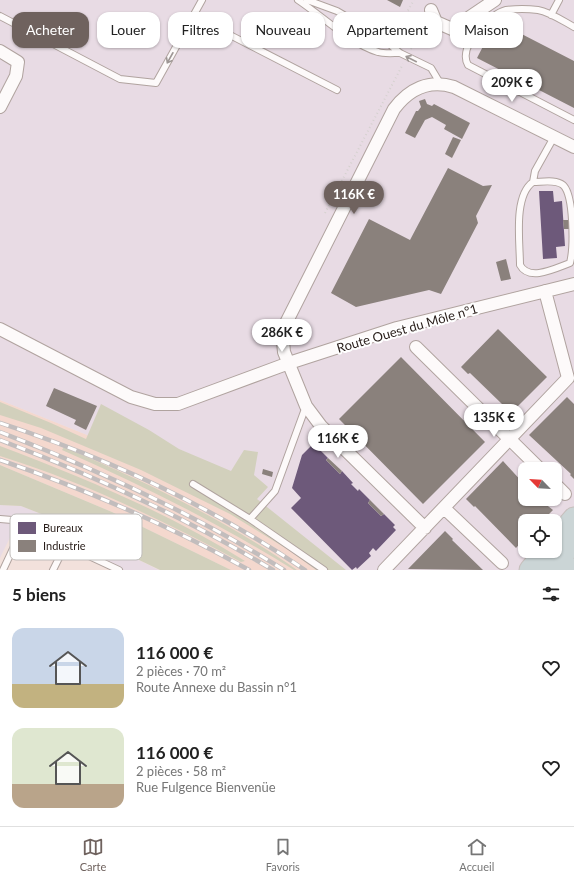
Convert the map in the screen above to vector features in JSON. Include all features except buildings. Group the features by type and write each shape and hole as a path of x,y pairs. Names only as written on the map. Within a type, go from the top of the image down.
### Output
{"highway":[{"path":"562,532 574,518"},
{"path":"550,570 574,541"},
{"path":"556,570 574,545"},
{"path":"530,570 540,558"}],"street":[{"path":"431,10 436,22 452,29 495,0"},
{"path":"0,51 18,62 16,76 0,107"},
{"path":"425,528 321,426 306,406 284,352 282,331 394,109 403,97 419,88 440,83 454,87 574,147"},
{"name":"Route Ouest du Môle n°1","path":"0,329 131,397 155,404 184,402 289,363 397,328 574,284"},
{"path":"384,570 510,438 571,378 545,291"},
{"path":"416,347 533,462"},
{"path":"562,491 565,494"},
{"path":"444,508 502,563"}],"lane":[{"path":"195,12 202,0"},
{"path":"298,0 324,18 344,35 378,52 400,53"},
{"path":"307,0 343,15 381,37 400,53 431,68 440,83"},
{"path":"551,15 559,0"},
{"path":"574,27 538,10 506,10 489,21 473,35 467,45 464,56 468,65 574,120"},
{"path":"0,16 120,79 156,83 175,48"},
{"path":"233,37 337,90"},
{"path":"533,182 535,171 554,137"},
{"path":"533,182 553,182 562,184 567,188 574,225 573,252 570,263 546,271 528,273 523,270 520,265 520,208 522,196 528,186 533,182"},
{"path":"250,519 275,491 306,406"},
{"path":"193,484 250,519 324,570"},
{"path":"0,519 10,520"},
{"path":"4,570 10,556"},
{"path":"53,570 58,560"},
{"path":"98,560 119,570"}],"path":[{"path":"325,213 418,35 414,32 422,18 406,12 414,0"}],"shaded area":[{"path":"0,0 574,0 574,507 562,520 562,514 518,514 518,558 529,558 520,570 345,570 147,459 0,400"},
{"path":"0,400 147,459 345,570 231,570 142,527 142,514 116,514 0,465"},
{"path":"0,402 86,439 101,404 149,430 179,449 231,471 244,450 258,452 254,475 268,487 257,499 346,570 316,570 290,551 230,514 141,470 41,428 0,415"},
{"path":"0,446 94,484 156,512 186,527 245,561 241,562 153,517 93,490 31,466 0,456"},
{"path":"64,447 184,502 241,534 297,570 294,570 238,537 180,506 122,477 62,450"},
{"path":"0,465 116,514 41,514 21,506 0,505"},
{"path":"0,505 21,506 41,514 10,514 10,537 0,558"},
{"path":"142,527 231,570 160,570 139,560 142,560"},
{"path":"91,560 139,560 159,570 113,570"}],"railway":[{"path":"0,423 80,452 157,486 233,525 305,570"},
{"path":"0,432 145,494 216,530 284,570"},
{"path":"0,440 70,468 140,499 207,533 273,570"},
{"path":"0,460 64,483 137,514"},
{"path":"142,516 189,538 249,570"}]}
